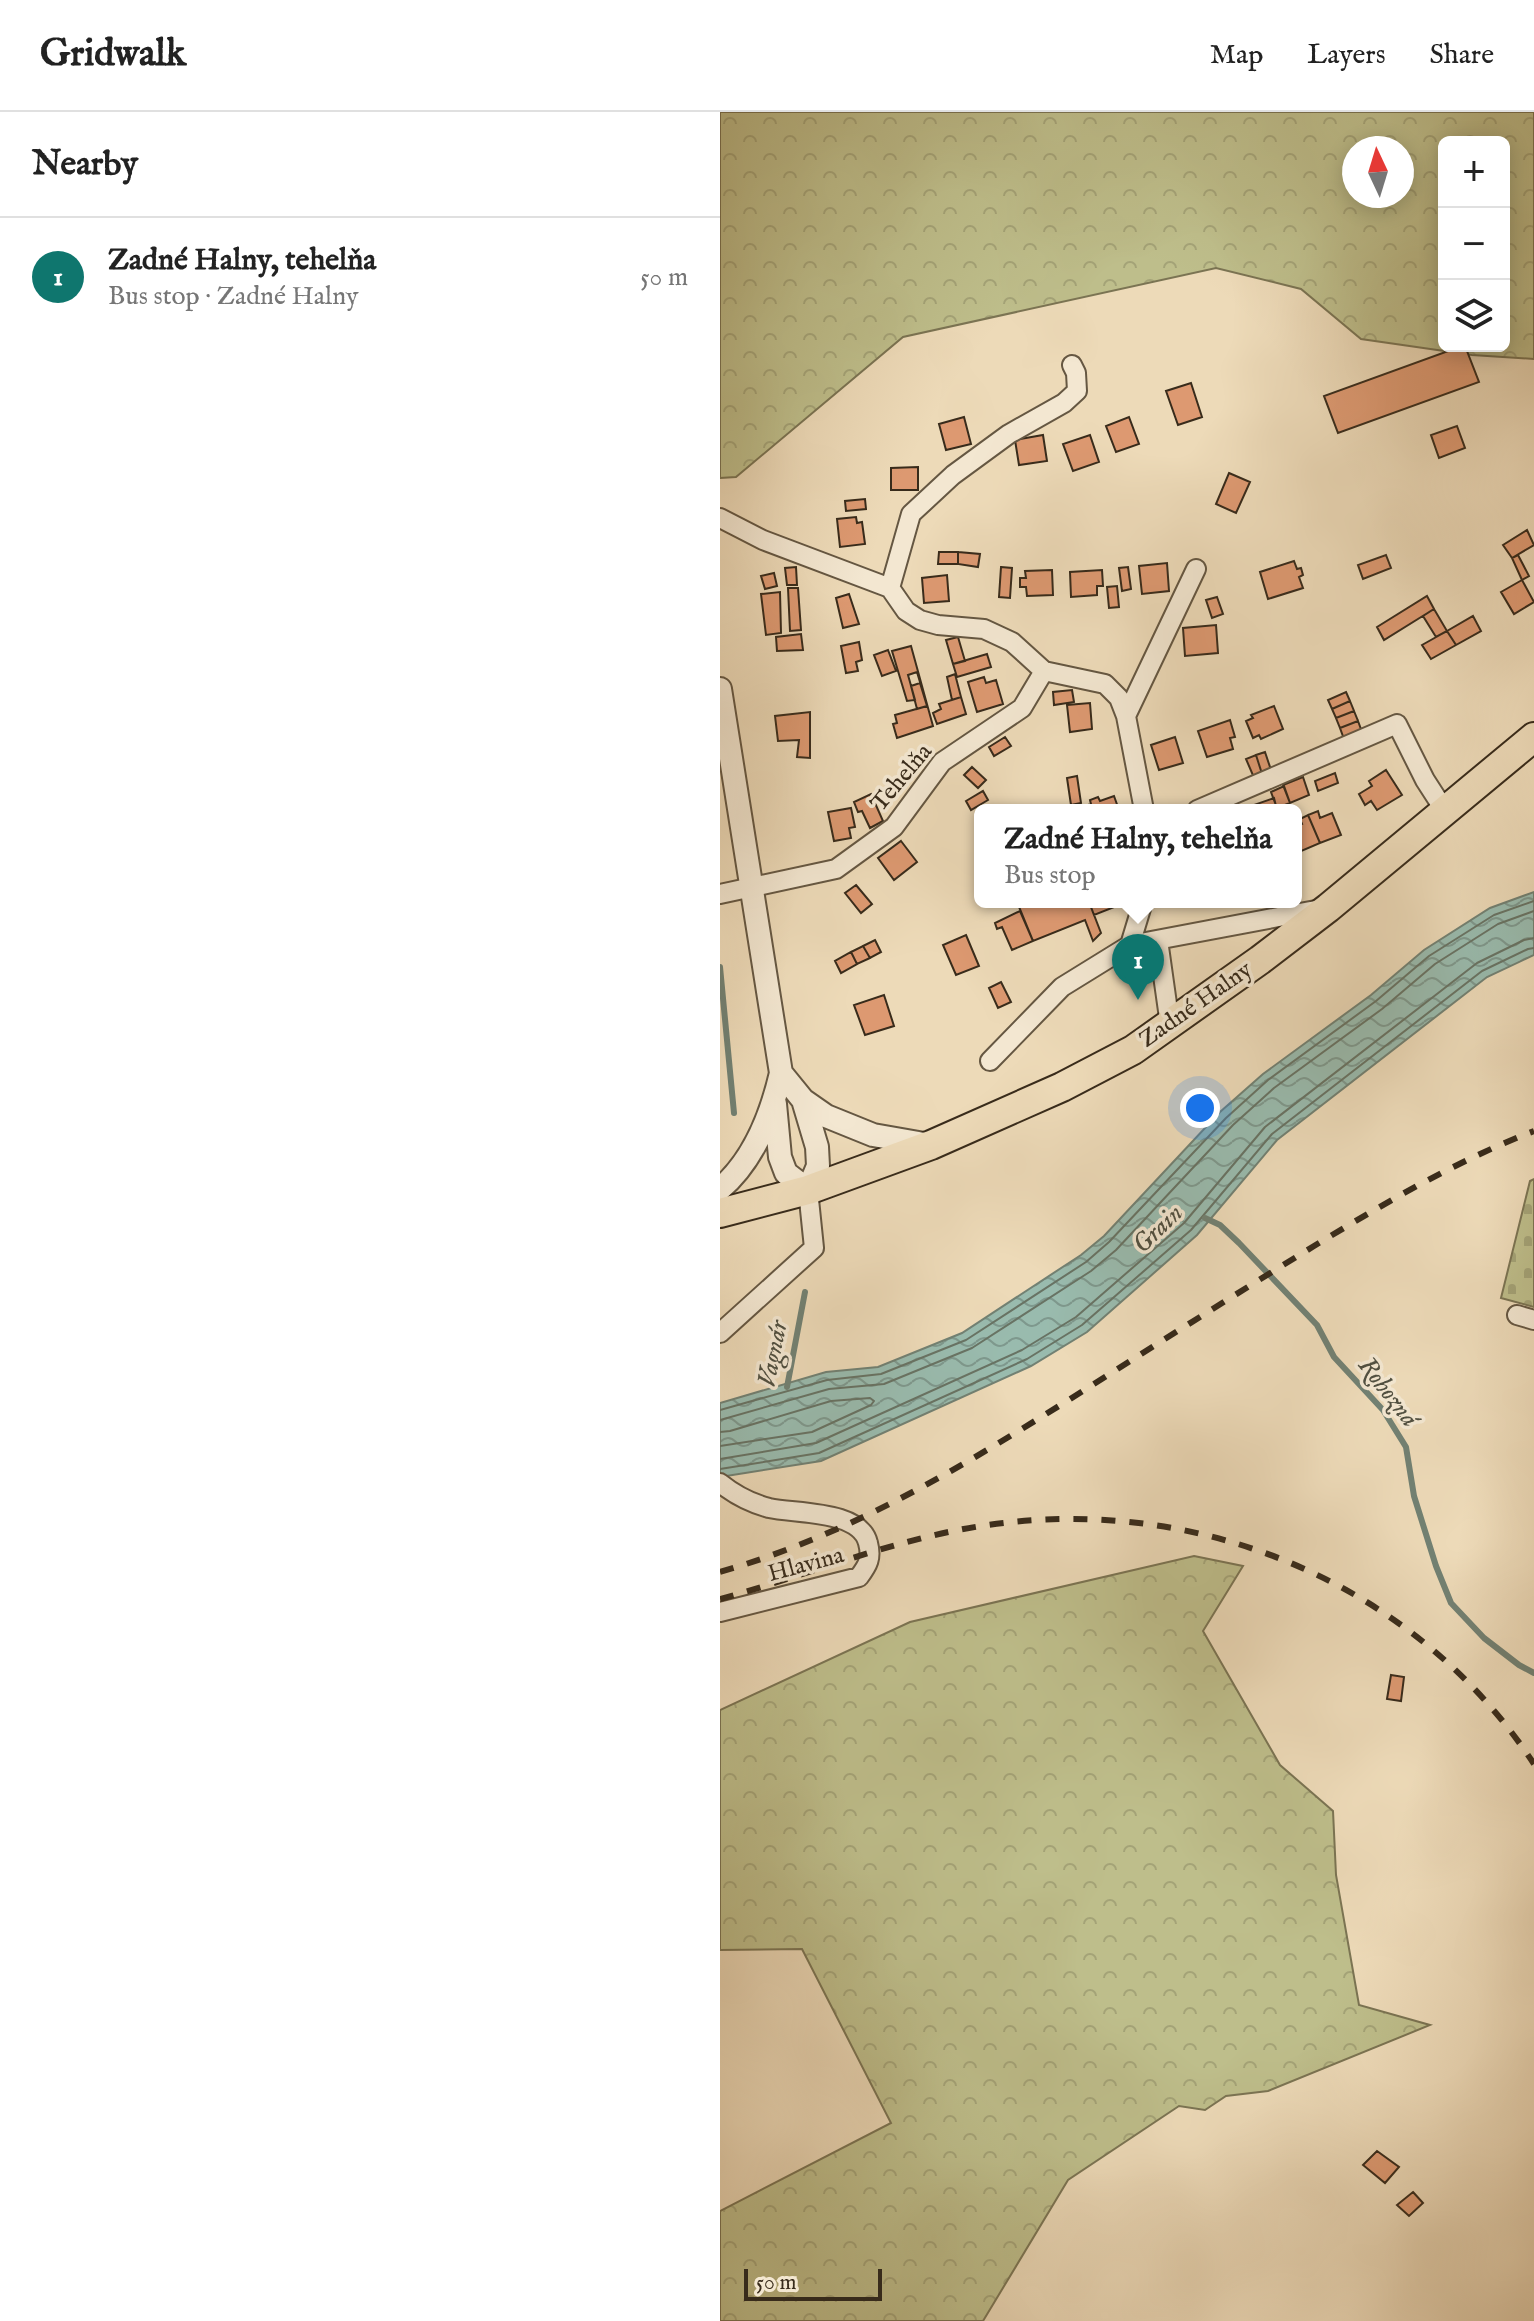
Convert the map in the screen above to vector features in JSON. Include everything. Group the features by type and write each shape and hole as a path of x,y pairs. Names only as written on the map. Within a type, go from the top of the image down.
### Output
{"main road":[{"name":"Zadné Halny","path":"720,1213 808,1190 931,1145 1062,1087 1133,1050 1328,908 1534,737"}],"street":[{"path":"890,588 911,514 953,475 1009,434 1064,403 1077,391 1076,373 1072,365"},
{"path":"720,518 763,540 890,588 906,611 920,620 938,625 984,629 1012,642 1044,671 1105,684 1119,698 1126,716 1143,804"},
{"path":"1126,716 1196,569"},
{"name":"Tehelňa","path":"724,894 836,869 894,827 942,762 1022,708 1044,671"},
{"path":"720,689 781,1073 774,1102 759,1138 740,1168 720,1189"},
{"path":"1211,804 1397,724 1425,780 1445,811"},
{"path":"1130,945 1141,908"},
{"path":"990,1061 1062,987 1130,945 1328,908"},
{"path":"1158,940 1170,1025"},
{"path":"781,1073 803,1100 826,1116 873,1135 931,1145"},
{"path":"720,1333 814,1248 808,1190 818,1166 817,1147 803,1100"},
{"path":"774,1102 780,1157 786,1173 808,1190"},
{"name":"Hlavina","path":"720,1483 746,1501 853,1523 866,1534 871,1554 868,1565 859,1577 720,1612"}],"green space":[{"path":"720,112 1534,112 1534,359 1451,352 1510,352 1510,136 1438,136 1438,350 1361,339 1301,289 1216,268 903,337 736,477 720,478"},
{"path":"1534,1179 1534,1307 1501,1298 1530,1181"},
{"path":"1194,1556 1243,1566 1203,1631 1280,1765 1333,1811 1336,1875 1359,2005 1430,2025 1268,2091 1226,2096 1205,2110 1179,2106 1068,2180 983,2321 720,2321 720,2211 891,2123 802,1949 720,1950 720,1710 910,1622"}],"water":[{"name":"Grain","path":"1534,892 1534,955 1487,977 1277,1140 1197,1235 1087,1332 1031,1366 821,1461 720,1477 720,1403 826,1372 878,1367 962,1333 1081,1255 1104,1236 1220,1112 1263,1074 1371,995 1424,950 1490,908"}],"building":[{"path":"1445,352 1467,352 1479,382 1338,433 1324,396"},
{"path":"1191,383 1202,417 1178,425 1166,391"},
{"path":"964,417 971,444 946,450 939,424"},
{"path":"1129,417 1139,444 1116,452 1106,426"},
{"path":"1457,426 1465,448 1439,458 1431,435"},
{"path":"1043,435 1047,461 1019,465 1015,440"},
{"path":"1090,435 1099,462 1073,471 1063,444"},
{"path":"918,467 918,490 891,490 891,468"},
{"path":"1229,473 1250,482 1236,513 1216,504"},
{"path":"865,499 866,509 846,511 845,501"},
{"path":"856,517 857,523 862,522 865,544 840,547 837,519"},
{"path":"1527,530 1534,545 1512,558 1503,545"},
{"path":"939,552 958,552 958,564 938,564"},
{"path":"958,552 980,554 978,567 958,564"},
{"path":"1386,555 1391,568 1363,579 1358,565"},
{"path":"1518,555 1529,576 1522,580 1512,558"},
{"path":"1294,561 1297,569 1301,568 1303,575 1299,577 1303,588 1268,599 1260,572"},
{"path":"1167,563 1169,591 1142,594 1139,566"},
{"path":"796,567 797,585 787,585 785,568"},
{"path":"1001,567 1012,568 1010,598 999,597"},
{"path":"1128,567 1131,589 1122,591 1119,568"},
{"path":"1052,570 1053,595 1027,596 1026,587 1020,587 1020,578 1026,578 1025,571"},
{"path":"1102,570 1103,586 1097,586 1097,595 1071,597 1070,572"},
{"path":"774,573 777,586 765,589 761,576"},
{"path":"947,575 949,601 924,603 922,578"},
{"path":"1522,580 1534,602 1514,614 1501,592"},
{"path":"1117,586 1119,607 1109,608 1107,587"},
{"path":"788,588 798,588 801,630 790,631"},
{"path":"780,592 781,633 766,635 761,594"},
{"path":"849,594 859,624 843,628 836,598"},
{"path":"1427,596 1434,609 1384,640 1377,627"},
{"path":"1217,597 1223,614 1212,618 1206,600"},
{"path":"1434,609 1447,631 1436,637 1423,616"},
{"path":"1473,616 1481,631 1456,645 1447,631"},
{"path":"1216,625 1218,653 1185,656 1183,628"},
{"path":"1447,631 1456,645 1431,659 1422,645"},
{"path":"801,634 803,650 777,651 776,637"},
{"path":"958,637 965,661 953,664 946,640"},
{"path":"859,642 862,660 856,662 858,671 846,673 841,646"},
{"path":"911,646 933,726 897,738 893,724 897,723 895,715 927,706 917,672 908,675 915,700 907,701 892,651"},
{"path":"888,650 896,671 882,676 874,655"},
{"path":"987,654 991,667 957,677 953,664"},
{"path":"955,674 961,697 952,700 947,677"},
{"path":"984,677 986,683 996,680 1003,704 977,712 968,682"},
{"path":"920,683 927,706 917,709 911,686"},
{"path":"1072,690 1074,702 1054,705 1053,692"},
{"path":"1346,692 1350,701 1332,709 1328,700"},
{"path":"961,697 966,714 937,724 933,713 941,709 939,704"},
{"path":"1350,701 1354,711 1336,718 1332,709"},
{"path":"1090,703 1092,729 1070,732 1067,705"},
{"path":"1274,706 1283,729 1261,739 1259,735 1253,738 1246,721 1253,718 1251,715"},
{"path":"1354,711 1358,721 1340,728 1336,718"},
{"path":"810,712 810,758 797,757 799,740 778,741 775,716"},
{"path":"1230,720 1235,737 1230,738 1233,749 1207,757 1198,731"},
{"path":"1358,721 1362,732 1344,739 1340,728"},
{"path":"1005,737 1011,746 994,756 989,747"},
{"path":"1175,737 1183,763 1159,770 1151,745"},
{"path":"1265,752 1272,773 1263,777 1256,755"},
{"path":"1256,755 1263,777 1255,780 1246,759"},
{"path":"972,767 986,780 978,788 964,775"},
{"path":"1386,770 1402,795 1377,810 1371,801 1365,805 1359,794 1372,786 1369,781"},
{"path":"1335,773 1338,783 1318,791 1315,781"},
{"path":"1077,776 1081,803 1071,804 1067,778"},
{"path":"1303,777 1309,795 1290,803 1283,785"},
{"path":"1284,786 1290,803 1276,804 1271,792"},
{"path":"983,791 988,800 974,804 971,810 966,801"},
{"path":"871,794 883,821 870,828 854,802"},
{"path":"1114,796 1117,804 1091,804 1090,800 1098,797 1100,801"},
{"path":"1274,798 1276,804 1257,804"},
{"path":"851,808 855,827 849,828 851,838 834,841 828,812"},
{"path":"1318,811 1320,818 1332,813 1341,835 1320,843 1308,815"},
{"path":"1308,815 1320,843 1302,851 1302,824 1302,818"},
{"path":"901,841 917,862 894,880 878,858"},
{"path":"856,885 872,904 861,913 845,893"},
{"path":"1019,908 1091,908 1101,933 1093,941 1085,920 1033,941"},
{"path":"1091,908 1112,908 1094,915"},
{"path":"1020,911 1033,941 1012,950 1002,927 997,929 995,923"},
{"path":"966,935 979,966 956,975 943,945"},
{"path":"875,940 881,952 870,958 863,946"},
{"path":"863,946 870,958 857,964 851,952"},
{"path":"851,952 857,964 841,973 835,961"},
{"path":"1001,982 1011,1002 998,1008 989,988"},
{"path":"884,995 894,1026 865,1035 854,1005"},
{"path":"1391,1675 1404,1677 1401,1701 1387,1699"},
{"path":"1377,2151 1399,2167 1385,2183 1363,2165"},
{"path":"1413,2192 1423,2203 1409,2216 1397,2205"}],"waterway":[{"name":"Vagnár","path":"720,967 734,1113"},
{"name":"Rohozná","path":"1205,1218 1220,1225 1239,1243 1317,1325 1334,1357 1383,1410 1406,1447 1414,1496 1451,1603 1484,1638 1534,1673"},
{"name":"Vagnár","path":"787,1387 805,1292"}],"railway":[{"path":"720,1572 812,1540 900,1499 1025,1427 1367,1214 1449,1169 1534,1131"},
{"path":"720,1599 886,1548 988,1525 1067,1519 1146,1524 1223,1540 1296,1565 1365,1601 1429,1646 1485,1701 1534,1764"}],"place":[{"name":"Zadné Halny, tehelňa","path":"1138,1000"}]}
